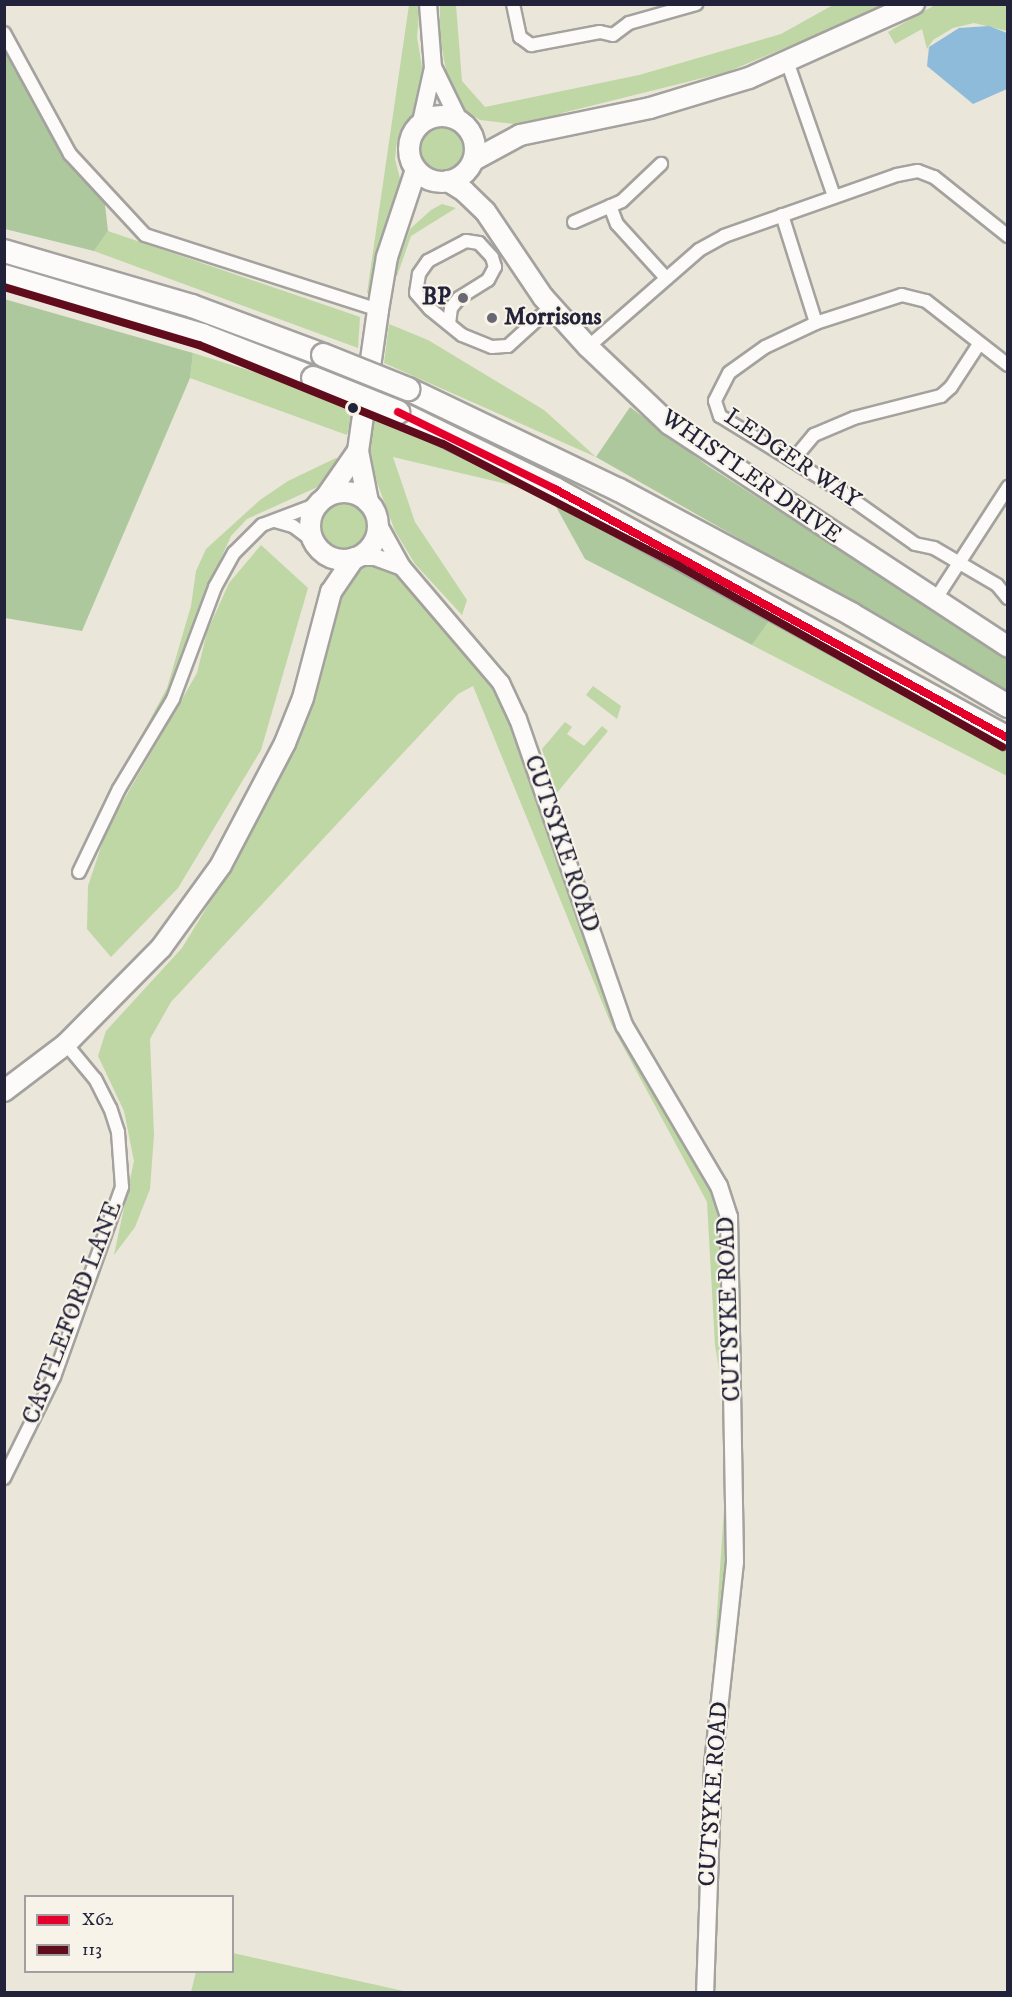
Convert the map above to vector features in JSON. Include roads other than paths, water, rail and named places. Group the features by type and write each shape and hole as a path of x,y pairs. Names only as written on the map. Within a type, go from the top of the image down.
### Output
{"highway":[{"path":"4,251 192,306 408,389 620,490 851,614 1008,706"},
{"path":"4,276 202,335 398,412 577,500 1008,738"}],"main road":[{"path":"4,1091 66,1044 161,948 192,908 246,824 303,698 331,592 357,558 375,540 377,522 368,502 358,451 387,257 400,224 416,170 409,145 422,122 433,67 429,4"},
{"path":"400,224 425,194 460,177 473,161 520,135 650,108 788,64 914,4"},
{"path":"433,67 476,149 473,161"},
{"path":"422,122 436,116 520,135"},
{"name":"WHISTLER DRIVE","path":"473,161 485,211"},
{"path":"416,170 434,181 446,182"},
{"name":"WHISTLER DRIVE","path":"446,182 464,191 485,211 552,306 588,347 677,430 1008,647"},
{"path":"331,592 310,523 322,500 358,451"},
{"path":"322,500 348,493 368,502"},
{"name":"CUTSYKE ROAD","path":"377,522 402,567 501,683 518,719 624,1025 719,1186 729,1216 735,1562 713,1766 705,1992"},
{"path":"316,546 336,559 375,557 402,567"}],"street":[{"path":"513,4 520,37 531,45 600,32 613,35 629,23 696,4"},
{"path":"4,33 70,154 145,235 378,310"},
{"path":"788,64 834,196"},
{"path":"574,222 633,193 661,164"},
{"path":"588,347 707,245 834,196 918,171 941,182 1008,236"},
{"path":"610,206 617,224 666,278"},
{"path":"782,215 816,322"},
{"path":"449,324 451,308 459,298 488,280 495,267 492,257 479,243 466,241 428,261 419,274 416,293 449,324 462,335 492,347 508,346 552,306"},
{"name":"LEDGER WAY","path":"1008,365 978,344 926,301 912,295 816,322 739,365 720,386 715,401 720,416 793,460 915,544 934,548 997,585 1008,598"},
{"path":"793,460 814,435 864,415 941,396 951,387 978,344"},
{"path":"935,600 1008,487"},
{"path":"79,872 119,789 173,699 215,587 234,553 249,533 322,500"},
{"path":"275,521 293,526 316,546"},
{"name":"CASTLEFORD LANE","path":"4,1478 54,1377 122,1187 118,1132 110,1108 94,1079 66,1044"}],"water":[{"path":"989,26 1007,33 1007,89 973,104 927,66 929,47 959,28"}],"place":[{"name":"BP","path":"463,298"},
{"name":"Morrisons","path":"492,318"}]}
